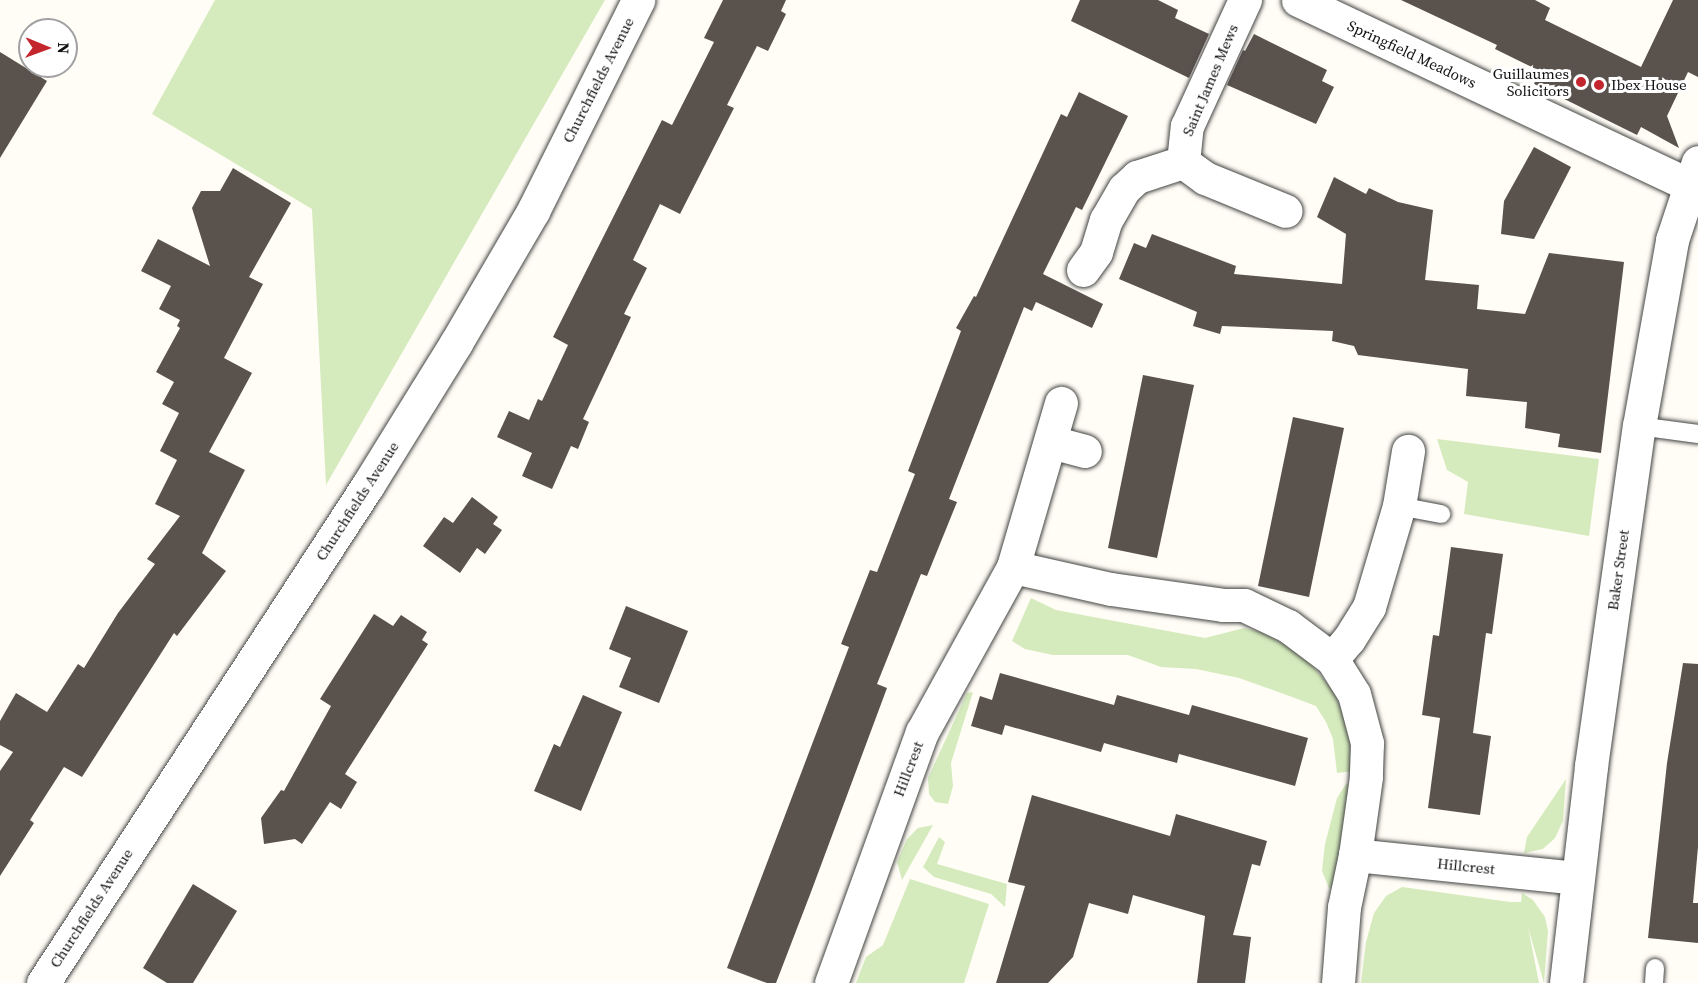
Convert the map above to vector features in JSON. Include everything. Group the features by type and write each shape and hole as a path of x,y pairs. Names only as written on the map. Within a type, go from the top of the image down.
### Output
{"street":[{"name":"Churchfields Avenue","path":"43,983 368,485 456,343 533,211 638,0"},
{"name":"Saint James Mews","path":"1183,162 1186,126 1245,0"},
{"name":"Springfield Meadows","path":"1298,0 1693,174"},
{"path":"1083,270 1096,252 1106,220 1124,189 1137,177 1183,162 1205,178 1286,211"},
{"name":"Baker Street","path":"1566,983 1577,878 1639,426 1672,240 1693,174"},
{"name":"Hillcrest","path":"831,983 922,732 1013,567 1061,403"},
{"path":"1051,442 1085,451"},
{"path":"1332,659 1349,639 1369,607 1399,506 1408,452"},
{"path":"1013,567 1111,589 1222,605 1244,605 1288,626 1332,659 1354,694 1367,743 1366,777 1355,855 1344,907 1338,983"},
{"name":"Hillcrest","path":"1355,855 1577,878"}],"lane":[{"path":"1639,426 1698,434"},
{"path":"1399,506 1441,514"}],"green space":[{"path":"215,0 605,0 326,485 312,209 152,114"},
{"path":"1437,439 1599,459 1589,536 1464,514 1468,482 1447,470"},
{"path":"1031,598 1056,610 1205,638 1244,628 1260,632 1286,645 1311,664 1334,692 1347,723 1354,771 1337,773 1333,739 1326,722 1316,706 1295,698 1239,678 1196,669 1161,667 1128,655 1053,655 1025,649 1012,641"},
{"path":"973,692 951,763 953,786 948,804 935,802 929,794 928,778 967,693"},
{"path":"1566,779 1563,821 1555,838 1543,849 1524,853 1527,837"},
{"path":"1346,784 1352,785 1337,885 1329,888 1322,871 1325,844 1337,798"},
{"path":"933,825 902,880 897,862 907,839 918,828"},
{"path":"939,837 945,842 937,864 1007,884 1005,907 991,894 934,877 923,867"},
{"path":"910,879 989,904 964,983 856,983 866,957 883,945"},
{"path":"1402,887 1510,902 1521,902 1522,893 1533,900 1545,917 1548,931 1544,983 1528,927 1539,983 1361,983 1366,942 1374,913 1386,896"}],"building":[{"path":"723,0 786,0 781,11 786,14 768,51 757,46 727,105 734,108 680,214 660,204 633,260 647,268 624,314 631,317 583,419 589,422 578,449 571,446 552,489 522,476 532,453 497,437 509,411 529,420 538,399 542,401 568,345 553,337 662,120 672,125 714,42 704,38"},
{"path":"1080,0 1158,0 1178,10 1175,18 1209,34 1189,78 1071,21"},
{"path":"1401,0 1535,0 1550,8 1545,20 1641,67 1673,0 1698,0 1698,77 1688,72 1667,116 1679,148 1641,127 1637,135 1534,84 1540,71 1495,49 1497,45"},
{"path":"1254,34 1327,70 1322,81 1334,87 1316,124 1227,85 1243,50 1245,51"},
{"path":"0,52 18,63 18,78 42,78 47,81 0,158"},
{"path":"1079,92 1128,116 1082,210 1076,207 1043,274 1103,304 1092,328 1036,302 1032,311 1024,307 949,499 957,502 927,576 921,574 877,684 887,688 776,983 767,983 727,968 849,647 841,644 870,570 877,572 915,474 908,471 961,331 956,328 974,296 976,297 1061,114 1067,117"},
{"path":"1534,147 1571,167 1534,239 1501,234 1504,201"},
{"path":"233,168 291,203 249,277 263,284 224,358 252,373 209,452 245,470 202,553 226,571 177,636 174,633 82,777 64,767 30,820 34,823 0,876 0,771 13,752 0,745 0,721 16,693 47,712 78,664 84,668 118,613 155,564 147,559 180,516 155,504 177,460 160,451 179,413 162,404 174,382 156,372 180,328 177,326 180,320 159,309 171,286 141,271 158,239 210,266 192,208 201,191 220,191"},
{"path":"1334,177 1366,194 1369,188 1398,202 1433,210 1425,280 1479,285 1477,309 1525,314 1549,253 1624,262 1601,453 1558,447 1560,434 1525,428 1527,402 1466,396 1468,369 1358,355 1354,346 1332,341 1333,331 1222,326 1220,334 1193,326 1197,312 1119,279 1134,243 1146,248 1152,234 1236,266 1234,274 1342,284 1346,234 1317,217"},
{"path":"1143,375 1194,385 1157,558 1108,548"},
{"path":"1293,417 1344,428 1309,597 1258,586"},
{"path":"472,497 498,517 493,524 502,530 485,554 477,548 460,573 423,546 444,517 453,523"},
{"path":"1451,547 1503,554 1492,634 1486,633 1473,733 1491,736 1480,815 1428,808 1440,718 1422,715 1433,635 1439,636"},
{"path":"626,606 688,631 659,703 619,687 631,658 609,649"},
{"path":"374,614 393,626 401,615 427,632 422,640 428,644 345,774 357,782 341,809 330,802 302,844 295,839 264,844 261,818 281,790 284,791 331,706 320,699"},
{"path":"1683,663 1698,664 1698,847 1693,903 1698,903 1698,943 1648,938 1667,763"},
{"path":"1000,673 1114,705 1117,695 1189,715 1192,705 1308,738 1295,786 1179,754 1177,763 1104,743 1101,752 1005,725 1002,735 971,726 980,696 992,700"},
{"path":"583,695 622,712 581,811 534,791 554,744 560,747"},
{"path":"1032,795 1170,836 1176,814 1267,841 1260,866 1252,864 1233,935 1251,937 1245,983 1197,983 1205,916 1133,895 1128,914 1089,903 1073,957 1048,983 996,983 1025,886 1008,882"},
{"path":"193,884 237,911 193,983 167,983 143,968"}],"place":[{"name":"Guillaumes Solicitors","path":"1581,82"},
{"name":"Ibex House","path":"1599,85"}]}
